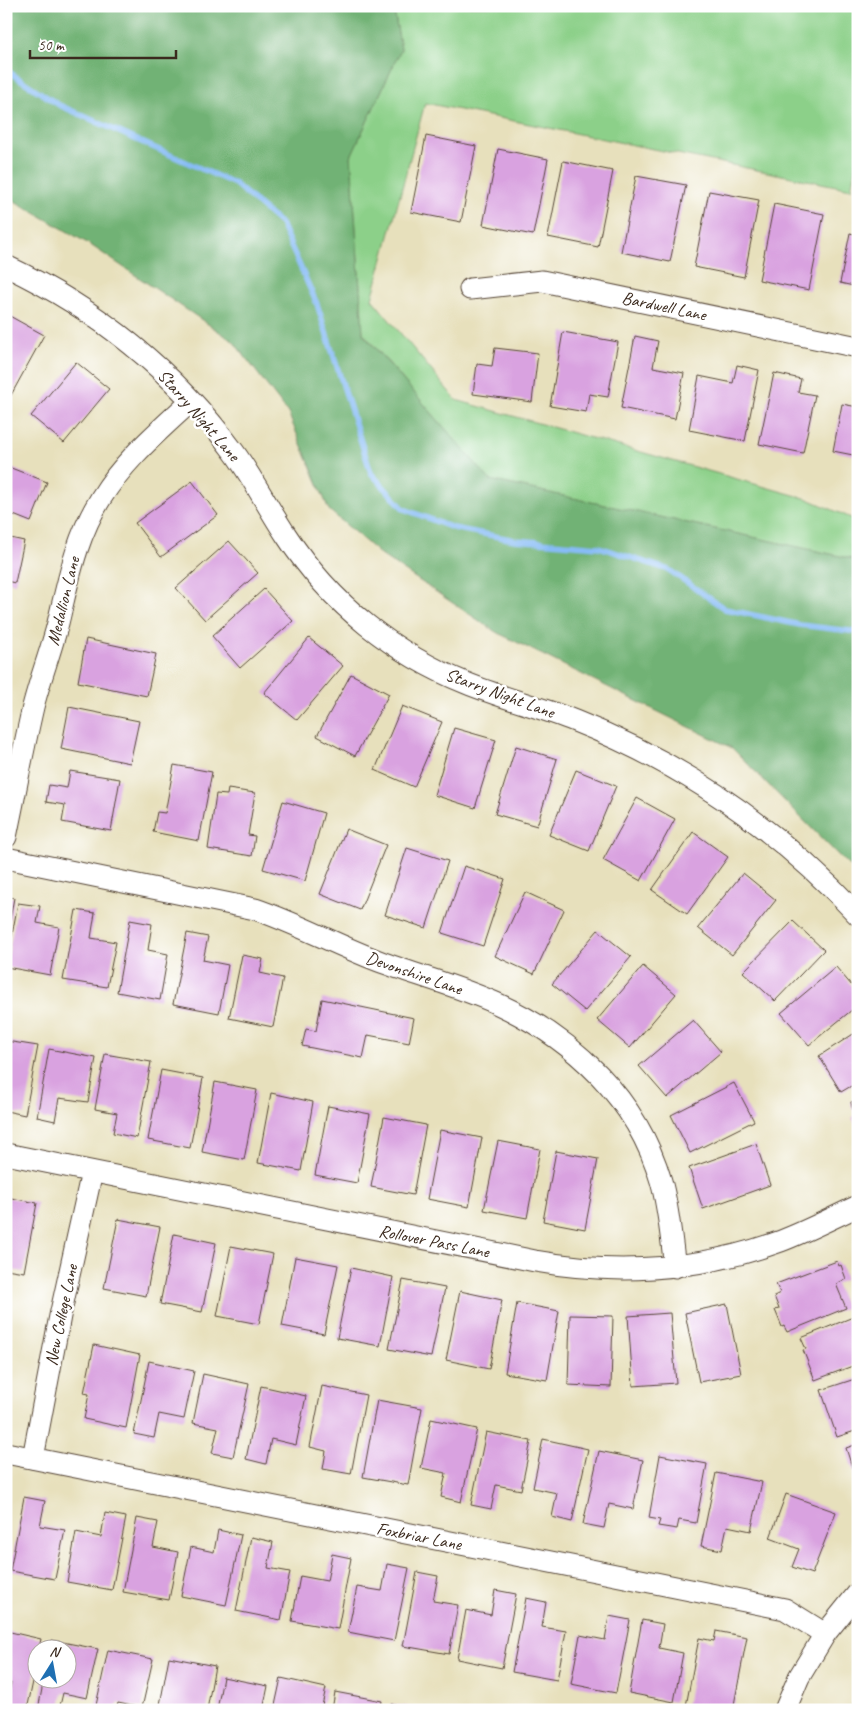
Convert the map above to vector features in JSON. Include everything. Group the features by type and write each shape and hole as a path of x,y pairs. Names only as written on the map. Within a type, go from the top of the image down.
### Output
{"street":[{"name":"Starry Night Lane","path":"6,266 58,293 115,331 168,376 192,400 235,453 304,560 344,604 381,635 414,657 467,684 574,720 629,744 682,772 729,802 780,840 810,867 858,916"},
{"name":"Bardwell Lane","path":"470,289 542,281 858,347"},
{"name":"Medallion Lane","path":"6,837 34,704 52,646 71,565 79,542 93,512 115,477 147,441 192,400"},
{"name":"Devonshire Lane","path":"6,858 255,909 279,917 370,958 481,996 521,1015 544,1029 575,1051 605,1080 620,1098 643,1137 653,1158 666,1202 675,1267"},
{"name":"Rollover Pass Lane","path":"6,1154 554,1264 619,1270 675,1267 702,1263 756,1249 783,1240 858,1206"},
{"name":"New College Lane","path":"33,1458 60,1316 92,1172"},
{"name":"Foxbriar Lane","path":"6,1453 785,1609 825,1634"},
{"path":"785,1710 799,1677 825,1634 858,1593"}],"green space":[{"path":"6,6 393,6 401,49 351,156 363,334 490,480 858,560 858,875 732,748 496,632 381,555 329,510 288,413 233,341 89,244 6,196"},
{"path":"393,6 858,6 858,153 851,189 425,103 372,299 456,400 808,499 858,521 858,560 489,480 363,333 351,156 401,49"}],"building":[{"path":"426,136 476,146 461,222 411,212"},
{"path":"498,149 548,159 533,235 483,225"},
{"path":"563,161 613,171 598,247 548,237"},
{"path":"636,176 686,185 670,262 621,252"},
{"path":"709,191 759,200 744,277 694,267"},
{"path":"774,204 824,214 809,290 759,280"},
{"path":"850,233 858,235 858,287 840,283"},
{"path":"6,314 44,335 10,397 6,395"},
{"path":"563,332 618,342 608,397 589,394 586,412 550,406"},
{"path":"635,336 658,341 653,367 684,373 675,419 621,408"},
{"path":"495,348 538,353 532,402 473,394 477,364 492,366"},
{"path":"76,362 109,389 64,443 31,416"},
{"path":"737,365 759,370 745,441 689,430 699,376 733,383"},
{"path":"774,373 801,379 798,392 815,395 803,453 759,444"},
{"path":"842,404 858,407 858,456 833,451"},
{"path":"6,466 47,482 31,522 6,512"},
{"path":"192,481 218,515 161,557 135,523"},
{"path":"6,537 24,541 15,583 6,581"},
{"path":"229,541 258,573 205,620 176,588"},
{"path":"264,589 293,621 240,668 212,636"},
{"path":"309,638 343,666 297,720 264,693"},
{"path":"86,639 156,654 147,696 78,682"},
{"path":"351,674 389,694 355,756 317,736"},
{"path":"402,706 442,722 414,787 375,770"},
{"path":"69,707 139,721 130,763 61,749"},
{"path":"454,728 496,740 475,808 434,795"},
{"path":"516,746 557,759 537,826 495,814"},
{"path":"174,765 212,772 199,841 153,832 157,812 165,813"},
{"path":"576,770 616,786 589,851 549,835"},
{"path":"70,771 120,779 111,831 62,822 65,805 46,802 49,785 67,788"},
{"path":"228,789 255,793 248,835 255,836 252,856 208,849 216,794 227,795"},
{"path":"637,798 675,819 641,881 603,860"},
{"path":"283,801 324,813 305,881 263,869"},
{"path":"346,829 386,845 360,910 320,894"},
{"path":"693,832 728,857 687,914 652,890"},
{"path":"407,848 448,861 426,928 385,915"},
{"path":"464,866 505,879 483,946 442,933"},
{"path":"743,873 776,900 732,955 698,928"},
{"path":"525,892 564,910 534,974 495,956"},
{"path":"6,896 14,898 7,935 6,935"},
{"path":"18,903 40,906 37,923 59,927 50,975 6,967"},
{"path":"76,910 95,913 91,938 116,942 107,987 63,980"},
{"path":"130,920 152,924 148,950 168,954 160,1000 117,992"},
{"path":"793,921 824,950 775,1001 743,972"},
{"path":"598,930 631,957 585,1011 552,984"},
{"path":"187,933 208,937 203,960 228,965 219,1013 173,1004"},
{"path":"242,955 263,959 260,973 283,978 273,1027 229,1018"},
{"path":"643,966 676,994 630,1048 597,1020"},
{"path":"836,967 858,993 858,1005 809,1045 781,1013"},
{"path":"322,999 414,1018 409,1043 368,1035 363,1058 302,1046 306,1029 316,1031"},
{"path":"693,1020 721,1052 667,1098 639,1066"},
{"path":"858,1031 858,1082 841,1092 819,1056"},
{"path":"6,1041 38,1046 25,1115 6,1111"},
{"path":"49,1049 96,1058 88,1102 59,1098 55,1121 37,1117"},
{"path":"105,1054 151,1062 137,1138 113,1133 117,1113 95,1109"},
{"path":"161,1070 203,1078 190,1148 148,1140"},
{"path":"215,1082 257,1090 244,1160 202,1152"},
{"path":"734,1083 754,1121 690,1153 671,1115"},
{"path":"271,1093 313,1102 301,1171 258,1163"},
{"path":"858,1099 858,1128 852,1118 856,1115 851,1102"},
{"path":"328,1106 370,1114 357,1183 315,1175"},
{"path":"384,1117 426,1125 413,1195 371,1187"},
{"path":"440,1130 482,1138 469,1207 427,1199"},
{"path":"498,1141 540,1149 527,1218 484,1210"},
{"path":"756,1144 770,1185 703,1209 689,1168"},
{"path":"556,1151 598,1159 585,1229 543,1221"},
{"path":"6,1197 37,1203 24,1272 6,1269"},
{"path":"118,1219 160,1227 146,1296 104,1288"},
{"path":"174,1234 216,1243 202,1312 160,1304"},
{"path":"231,1246 273,1254 259,1324 217,1316"},
{"path":"295,1257 338,1265 324,1334 282,1326"},
{"path":"837,1261 839,1266 841,1265 846,1279 836,1284 846,1308 787,1332 784,1326 782,1327 775,1310 779,1309 774,1296 780,1293 776,1284"},
{"path":"351,1268 393,1277 380,1346 337,1338"},
{"path":"403,1280 445,1288 431,1357 389,1349"},
{"path":"460,1291 502,1300 489,1369 446,1360"},
{"path":"517,1303 559,1311 547,1380 505,1373"},
{"path":"727,1304 741,1374 699,1382 685,1313"},
{"path":"670,1313 676,1383 633,1386 628,1316"},
{"path":"570,1315 613,1316 611,1387 568,1385"},
{"path":"858,1315 858,1364 815,1380 803,1350 806,1349 801,1338"},
{"path":"94,1345 140,1355 126,1428 84,1419 89,1394 84,1393"},
{"path":"149,1361 194,1371 184,1419 159,1414 154,1438 134,1434"},
{"path":"203,1374 249,1384 233,1457 212,1453 218,1428 193,1423"},
{"path":"858,1378 858,1430 837,1437 821,1390"},
{"path":"261,1386 306,1396 296,1445 271,1439 266,1464 246,1459"},
{"path":"322,1386 366,1395 351,1474 323,1469 326,1451 310,1447"},
{"path":"377,1400 422,1408 408,1485 363,1477"},
{"path":"431,1419 477,1429 461,1502 441,1497 446,1473 421,1468"},
{"path":"486,1432 531,1441 521,1490 496,1485 491,1509 471,1505"},
{"path":"543,1439 588,1449 572,1522 552,1517 557,1493 533,1488"},
{"path":"858,1444 858,1483 857,1483 846,1448"},
{"path":"599,1451 643,1460 633,1509 609,1504 604,1528 583,1524"},
{"path":"660,1455 707,1464 696,1523 679,1520 677,1529 658,1526 660,1520 649,1518"},
{"path":"716,1473 762,1482 751,1531 727,1526 722,1550 701,1546"},
{"path":"786,1494 836,1512 812,1574 792,1567 799,1549 770,1538"},
{"path":"24,1497 45,1501 40,1526 65,1530 55,1579 10,1571"},
{"path":"105,1513 126,1517 112,1590 67,1582 76,1532 101,1537"},
{"path":"137,1518 158,1522 153,1547 178,1552 169,1600 123,1592"},
{"path":"218,1530 241,1535 226,1605 181,1596 191,1547 214,1552"},
{"path":"251,1537 273,1542 268,1568 290,1572 281,1620 236,1611"},
{"path":"332,1554 351,1558 338,1629 292,1621 300,1576 327,1581"},
{"path":"387,1564 409,1568 394,1641 348,1632 357,1587 382,1591"},
{"path":"417,1572 438,1576 433,1601 458,1605 449,1654 403,1646"},
{"path":"495,1590 516,1594 502,1668 457,1659 466,1610 491,1615"},
{"path":"526,1598 546,1602 542,1627 566,1631 557,1680 512,1672"},
{"path":"609,1616 630,1620 616,1693 571,1684 580,1635 605,1640"},
{"path":"642,1620 663,1624 659,1648 683,1653 674,1702 629,1693"},
{"path":"6,1631 37,1638 28,1638 28,1688 32,1688 27,1710 6,1708 11,1683 6,1682"},
{"path":"716,1631 747,1637 733,1710 706,1710 686,1706 699,1638 714,1641"},
{"path":"78,1645 98,1649 87,1698 63,1693 59,1710 38,1710 42,1688 78,1688"},
{"path":"108,1650 153,1659 142,1708 118,1703 116,1710 95,1710"},
{"path":"169,1657 215,1666 207,1710 159,1710"},
{"path":"223,1677 268,1686 263,1710 217,1710"},
{"path":"281,1678 326,1688 321,1710 274,1710"},
{"path":"857,1688 858,1710 853,1710"},
{"path":"335,1692 382,1701 380,1710 332,1710"},
{"path":"391,1704 419,1709 390,1710"}],"waterway":[{"path":"6,70 59,105 235,184 281,224 317,304 371,473 404,509 453,528 515,540 599,547 669,570 725,609 800,625 858,632"}]}
